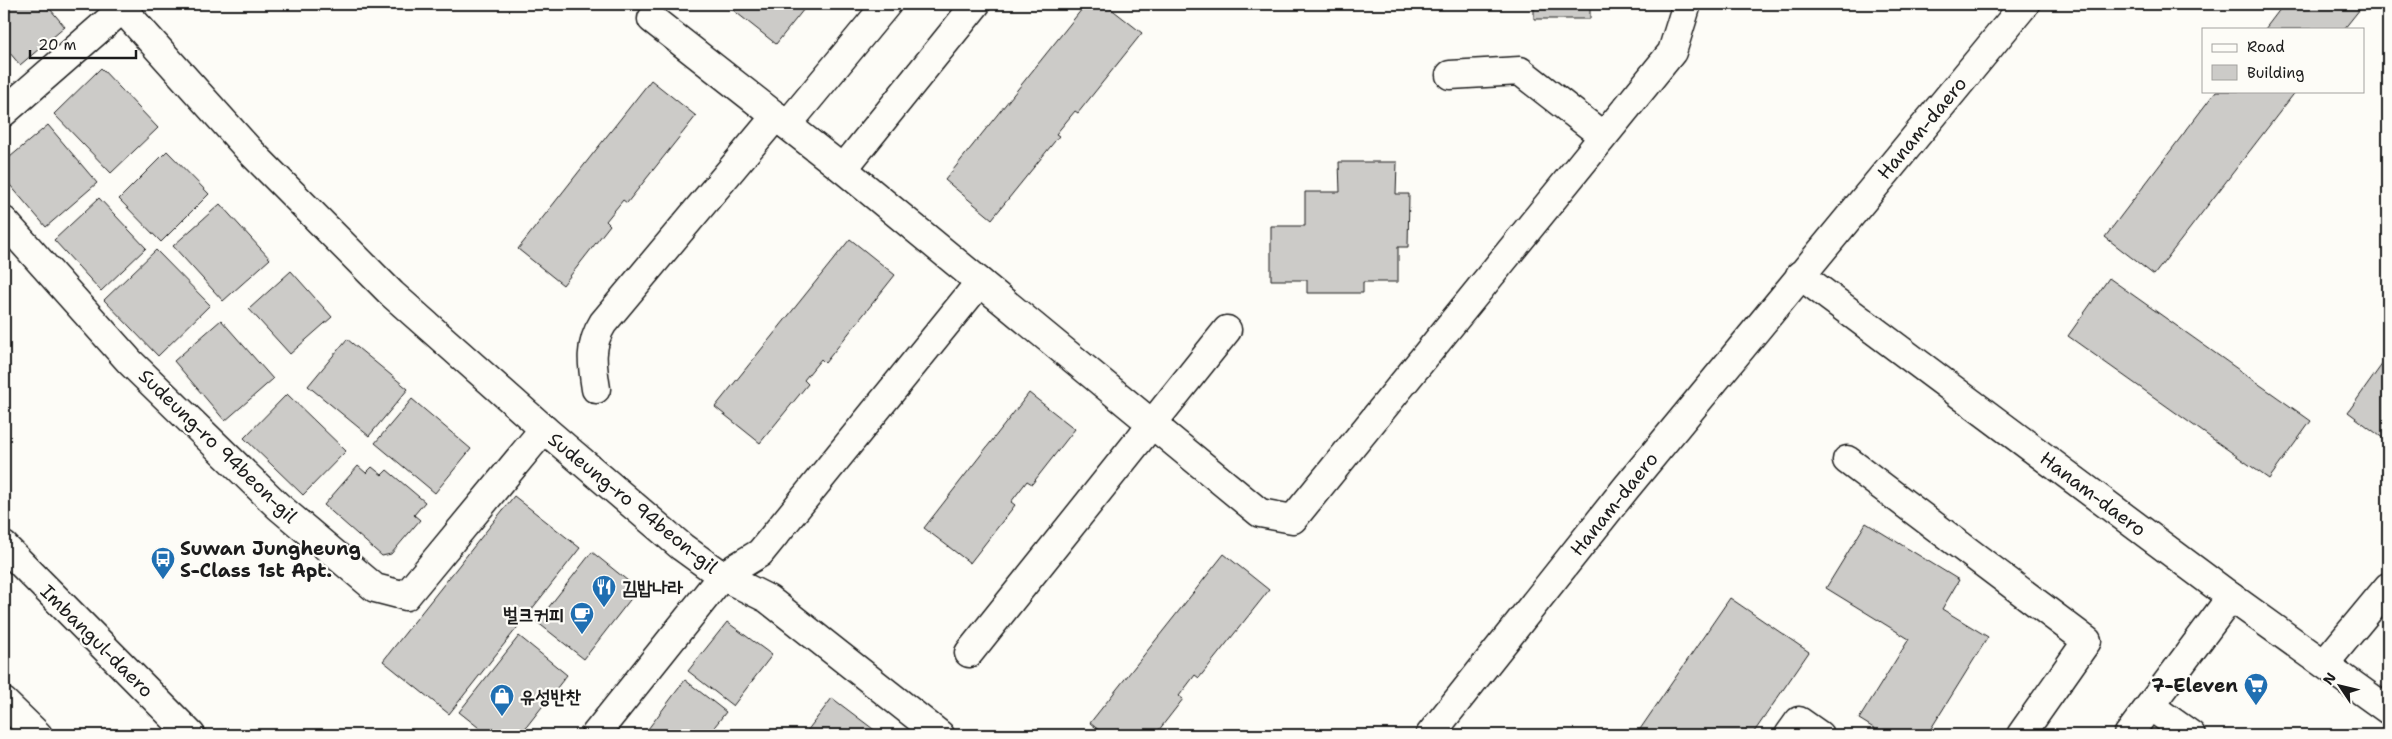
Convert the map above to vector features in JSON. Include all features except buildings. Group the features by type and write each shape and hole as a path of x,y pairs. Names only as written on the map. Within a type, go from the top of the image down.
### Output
{"street":[{"path":"596,389 591,353 595,336 599,329 781,120 887,4"},
{"path":"842,169 976,4"},
{"path":"652,19 842,169 1260,513 1293,519 1672,52 1687,4"},
{"name":"Hanam-daero","path":"1430,735 1626,488 2025,4"},
{"name":"Sudeung-ro 94beon-gil","path":"4,112 120,6 250,151 392,294 544,430 682,547 722,576 768,599 940,735"},
{"path":"1450,75 1520,71 1603,136"},
{"name":"Sudeung-ro 94beon-gil","path":"4,221 130,362 278,506 375,588 406,596 544,430"},
{"name":"Hanam-daero","path":"1800,275 2231,597 2388,710"},
{"path":"600,734 722,576 760,553 980,282"},
{"path":"969,653 1227,330"},
{"path":"1847,460 2088,641 2021,735"},
{"name":"Imbangul-daero","path":"4,546 191,735"},
{"path":"2325,663 2388,587"},
{"path":"2128,735 2231,597"},
{"path":"4,702 38,735"},
{"path":"2150,706 2191,735"},
{"path":"1788,735 1799,720 1819,735"}],"place":[{"name":"Suwan Jungheung S-Class 1st Apt.","path":"163,580"},
{"name":"김밥나라","path":"604,608"},
{"name":"벌크커피","path":"582,635"},
{"name":"7-Eleven","path":"2256,706"},
{"name":"유성반찬","path":"502,717"}]}
